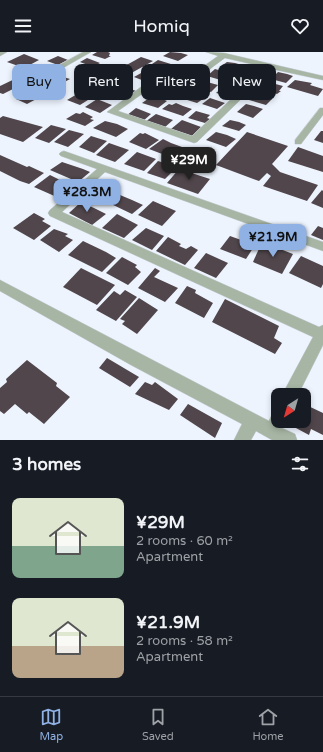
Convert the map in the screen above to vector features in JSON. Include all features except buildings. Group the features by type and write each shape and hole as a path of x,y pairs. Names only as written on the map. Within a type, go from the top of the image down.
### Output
{"street":[{"path":"210,52 262,64"},
{"path":"224,55 173,92 148,86 110,112 194,140 235,100"},
{"path":"276,67 323,78"},
{"path":"64,154 323,247"},
{"path":"104,168 54,212 322,332 294,388"},
{"path":"0,285 136,360 254,420 271,424"},
{"path":"242,440 254,420"},
{"path":"278,428 289,440"}],"lane":[{"path":"0,54 4,52"},
{"path":"66,64 88,52"},
{"path":"298,142 323,110"}]}
